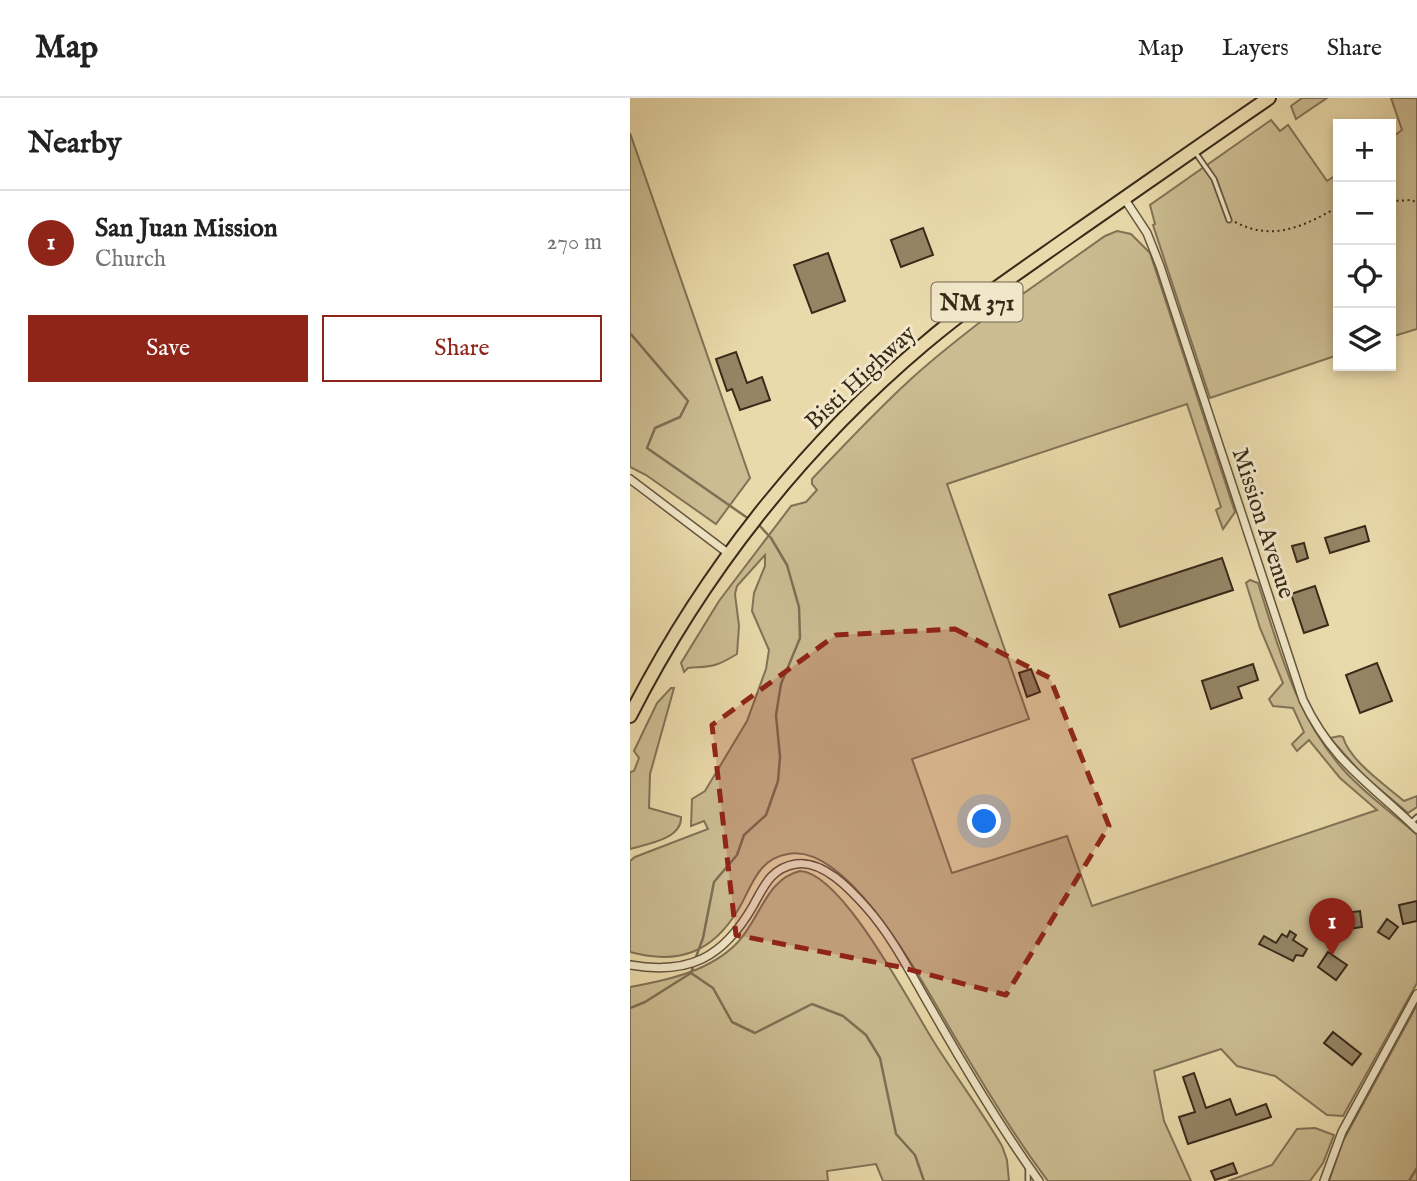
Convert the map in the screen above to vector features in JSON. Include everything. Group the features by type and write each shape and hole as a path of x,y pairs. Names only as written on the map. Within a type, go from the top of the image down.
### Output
{"main road":[{"name":"Bisti Highway","path":"631,710 682,622 729,554 817,447 897,367 979,301 1269,98"}],"street":[{"name":"Mission Avenue","path":"1124,198 1142,223 1157,257 1303,700 1323,736 1338,756 1415,823"},
{"path":"630,479 729,554"},
{"path":"630,965 679,967 704,959 716,952 737,929 771,875 780,869 800,863 823,870 867,908 887,936 1039,1181"},
{"path":"1323,1179 1342,1132 1417,994"}],"lane":[{"path":"1194,150 1214,179 1229,220"},
{"path":"1028,1165 1028,1181"}],"path":[{"path":"1396,201 1412,200 1417,203"},
{"path":"1229,220 1262,232 1281,232 1296,229 1333,210"}],"highlighted area":[{"path":"955,629 1050,678 1109,826 1006,995 900,967 736,935 712,725 836,635"}],"shaded area":[{"path":"1302,98 1327,98 1296,119 1291,106"},
{"path":"1391,98 1417,98 1417,329 1396,335 1396,134 1402,130"},
{"path":"1271,120 1280,131 1288,125 1327,181 1333,177 1333,357 1210,398 1153,225 1155,224 1150,205"},
{"path":"630,133 750,478 716,524 646,475 630,467"},
{"path":"1117,231 1131,234 1150,253 1235,512 1223,529 1216,510 1221,507 1187,404 947,484 1029,719 912,759 952,873 1067,836 1092,906 1377,810 1340,778 1309,740 1297,751 1292,744 1304,732 1293,708 1273,706 1269,699 1283,683 1260,628 1246,583 1250,580 1258,583 1290,680 1325,747 1359,785 1417,835 1417,983 1343,1116 1327,1115 1275,1076 1237,1066 1221,1049 1154,1071 1164,1121 1191,1181 1048,1181 1000,1111 885,925 837,871 812,857 788,854 769,862 757,875 728,925 705,946 678,956 647,956 630,952 630,861 708,829 704,821 691,826 692,799 705,791 747,721 766,669 769,650 752,611 754,593 765,566 765,555 737,586 737,654 718,664 688,668 684,672 681,663 719,601 791,506 806,502 817,490 812,479 898,391 951,344 1021,291 1024,293 1105,236"},
{"path":"674,688 650,774 649,808 681,817 680,824 676,831 662,839 630,849 630,772 634,771 639,758 634,751 657,703"},
{"path":"1340,736 1360,763 1404,801 1417,796 1417,807 1408,813 1364,776 1330,738"},
{"path":"800,871 817,877 836,894 874,944 1002,1146 1007,1160 1009,1181 883,1181 876,1164 827,1171 828,1181 630,1181 630,987 688,973 727,952 746,933 764,901 779,882"},
{"path":"1417,1005 1417,1181 1329,1181 1343,1141"},
{"path":"1315,1128 1334,1135 1323,1163 1310,1181 1228,1181 1272,1165 1297,1129"}],"building":[{"path":"923,228 933,255 901,267 891,240"},
{"path":"828,253 845,301 812,313 794,265"},
{"path":"736,352 747,383 762,377 770,400 740,410 732,389 727,391 716,359"},
{"path":"1365,526 1369,541 1330,553 1325,538"},
{"path":"1304,543 1308,558 1297,562 1292,546"},
{"path":"1222,558 1233,590 1120,627 1109,595"},
{"path":"1315,586 1328,625 1304,633 1291,594"},
{"path":"1377,663 1392,701 1360,713 1346,675"},
{"path":"1253,664 1258,680 1238,687 1242,698 1211,709 1202,681"},
{"path":"1031,669 1040,692 1027,697 1019,673"},
{"path":"1417,901 1417,921 1403,924 1399,905"},
{"path":"1360,911 1362,927 1348,929 1345,913"},
{"path":"1387,919 1398,927 1389,939 1378,932"},
{"path":"1290,931 1296,935 1293,940 1307,949 1303,956 1296,955 1293,961 1259,944 1264,936 1276,943 1282,934 1287,937"},
{"path":"1328,952 1347,965 1336,980 1318,967"},
{"path":"1333,1032 1361,1054 1352,1065 1324,1043"},
{"path":"1194,1073 1206,1108 1230,1099 1236,1115 1266,1104 1271,1117 1188,1144 1179,1117 1195,1112 1183,1077"},
{"path":"1233,1163 1237,1173 1215,1180 1211,1171"}],"waterway":[{"path":"630,333 688,401 680,417 655,428 647,448 749,519"},
{"path":"696,957 703,938 714,882 737,855 744,835 766,815 778,781 780,757 776,715 781,684 800,638 799,607 787,565 771,538 758,524"},
{"path":"630,1008 645,1002 691,973 694,964"},
{"path":"691,973 713,988 732,1022 755,1033 812,1004 843,1016 866,1035 880,1058 896,1134 915,1155 924,1181"},
{"path":"1409,1181 1417,1168"}],"place":[{"name":"San Juan Mission","path":"1332,956"}]}
